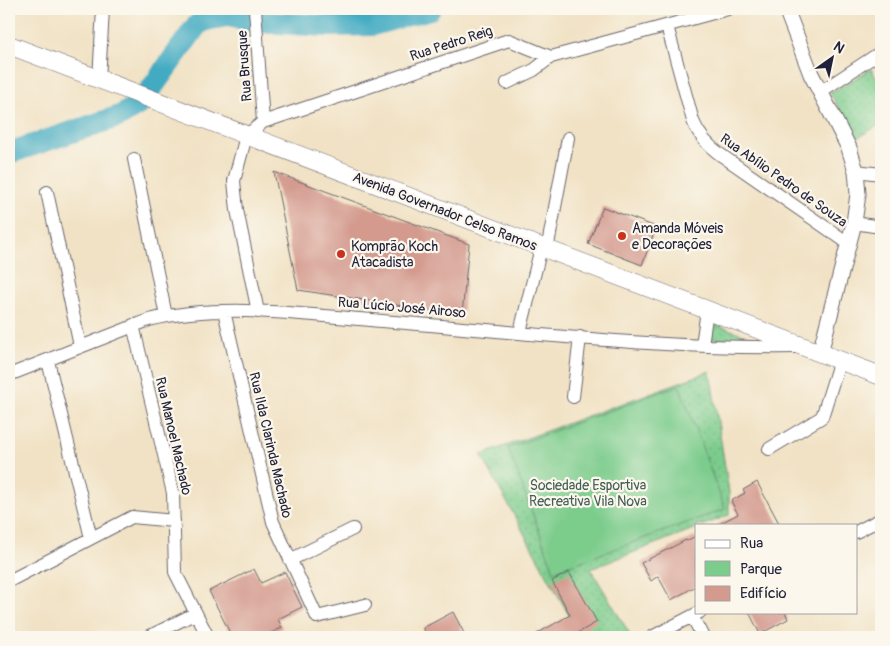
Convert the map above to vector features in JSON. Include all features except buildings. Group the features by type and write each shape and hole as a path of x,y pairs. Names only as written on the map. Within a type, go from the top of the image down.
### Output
{"main road":[{"name":"Avenida Governador Celso Ramos","path":"9,45 881,376"}],"street":[{"path":"99,80 104,9"},
{"name":"Rua Brusque","path":"255,9 263,122"},
{"path":"507,83 534,70 551,57 728,9"},
{"path":"786,9 803,56 849,148 856,171 858,194 854,222 848,243 812,350"},
{"name":"Rua Abílio Pedro de Souza","path":"667,26 693,121 704,141 721,155 848,243"},
{"name":"Rua Pedro Reig","path":"246,136 263,122 509,40 551,57"},
{"path":"820,92 881,52"},
{"path":"246,136 234,181 235,196 258,312"},
{"path":"520,332 544,249 568,138"},
{"path":"134,159 166,316"},
{"path":"856,171 881,174"},
{"path":"47,192 80,346"},
{"path":"854,222 881,227"},
{"path":"702,345 707,310"},
{"name":"Rua Lúcio José Airoso","path":"9,376 133,325 166,316 224,311 580,337 812,350"},
{"name":"Rua Ilda Clarinda Machado","path":"224,311 270,513 317,617 366,604"},
{"name":"Rua Manoel Machado","path":"133,325 173,493 175,572 208,637"},
{"path":"573,397 580,337"},
{"path":"769,449 822,417 840,360"},
{"path":"48,361 91,538"},
{"path":"9,581 132,517 174,521"},
{"path":"858,531 881,519"},
{"path":"290,560 353,530"},
{"path":"148,637 196,613"},
{"path":"652,637 696,614 703,637"}],"green space":[{"path":"871,69 881,85 881,124 857,138 830,93"},
{"path":"714,324 751,337 757,341 711,339"},
{"name":"Sociedade Esportiva Recreativa Vila Nova","path":"710,371 729,492 729,515 706,524 695,524 695,528 591,569 631,636 581,637 481,455"},
{"name":"Sociedade Esportiva Recreativa Vila Nova","path":"679,385 725,509 554,571 508,448"}],"waterway":[{"path":"9,153 120,116 141,103 197,25 206,20 227,16 260,22 327,26 373,25 430,9"}],"place":[{"name":"Amanda Móveis e Decorações","path":"622,236"},
{"name":"Komprão Koch Atacadista","path":"341,254"}]}
